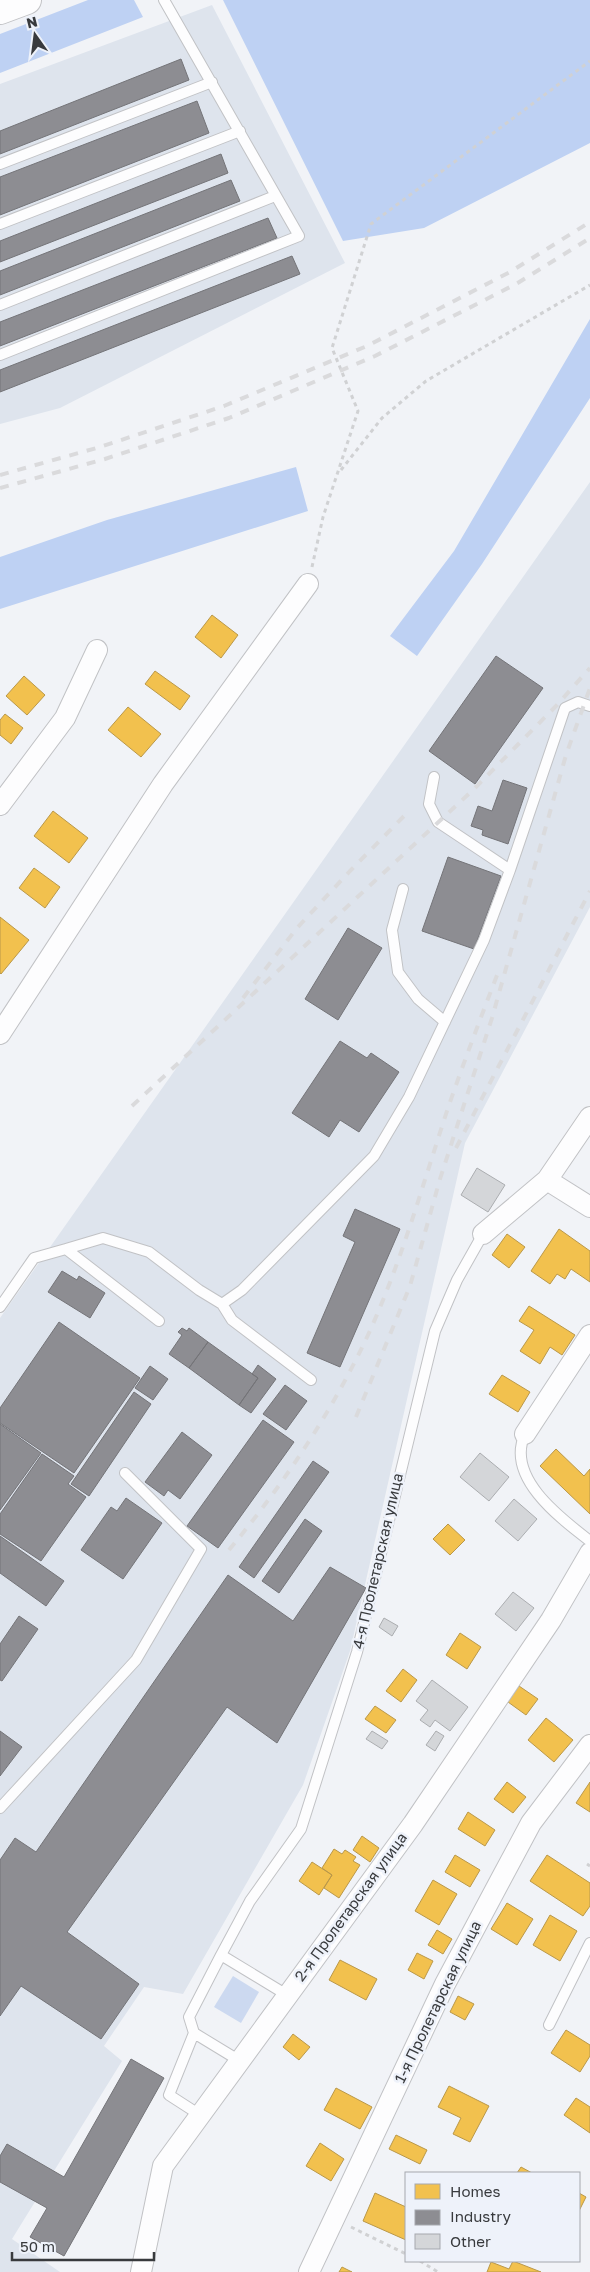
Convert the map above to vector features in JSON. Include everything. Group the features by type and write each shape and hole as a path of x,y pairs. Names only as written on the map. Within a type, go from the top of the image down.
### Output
{"street":[{"path":"0,10 27,0"},
{"path":"0,1034 162,784 308,584"},
{"path":"0,805 65,718 97,650"},
{"name":"4-я Пролетарская улица","path":"483,1234 547,1180 590,1117"},
{"path":"547,1180 590,1207"},
{"path":"525,1434 590,1335"},
{"name":"2-я Пролетарская улица","path":"141,2272 163,2166 412,1824 550,1620 590,1553"},
{"name":"1-я Пролетарская улица","path":"309,2272 445,1984 531,1823 590,1745"}],"lane":[{"path":"0,355 299,236 164,0"},
{"path":"0,164 212,82"},
{"path":"0,224 240,131"},
{"path":"0,305 275,196"},
{"path":"222,1304 242,1290 374,1156 409,1097 484,940 565,708 578,702 590,706"},
{"path":"434,777 429,804 438,822 510,870"},
{"path":"403,889 392,930 398,972 418,999 445,1022"},
{"name":"4-я Пролетарская улица","path":"194,2033 189,2017 221,1955 250,1901 300,1829 357,1652 435,1331 457,1280 483,1234"},
{"path":"0,1307 34,1258 103,1238 149,1252 199,1290 222,1304 232,1320 311,1380"},
{"path":"66,1249 159,1321"},
{"path":"525,1434 520,1446 527,1479 553,1512 590,1541"},
{"path":"0,1808 136,1660 201,1549 125,1473"},
{"path":"549,2025 590,1943"},
{"path":"221,1955 287,1995"},
{"path":"200,2115 169,2095 194,2033 240,2061"}],"path":[{"path":"308,584 323,517 358,411 332,348 371,224 590,62"},
{"path":"339,472 382,418 426,380 590,285"},
{"path":"334,2219 405,2254"},
{"path":"422,2262 438,2272"}],"shaded area":[{"path":"88,0 134,0 143,17 0,73 0,34"},
{"path":"223,0 590,0 590,143 424,228 343,241"},
{"path":"212,5 345,263 60,408 0,424 0,84"},
{"path":"590,319 590,398 482,564 417,656 390,636 454,551"},
{"path":"296,467 308,511 0,609 0,557 107,520"},
{"path":"590,482 590,907 465,1143 350,1651 303,1785 183,1994 144,1987 104,2046 122,2061 12,2239 60,2272 0,2272 0,1318"},
{"path":"233,1976 259,1992 241,2023 214,2007"}],"building: Homes":[{"path":"212,615 238,635 221,658 195,637"},
{"path":"155,671 190,696 180,710 145,684"},
{"path":"24,676 45,695 27,715 6,696"},
{"path":"128,707 161,734 141,757 108,730"},
{"path":"5,714 23,728 11,744 0,735 0,720"},
{"path":"53,811 88,838 69,863 34,836"},
{"path":"34,868 60,887 45,908 19,888"},
{"path":"0,917 29,940 1,974 0,973"},
{"path":"559,1229 590,1251 590,1282 571,1269 565,1279 557,1274 550,1284 531,1271"},
{"path":"507,1234 525,1247 509,1268 492,1255"},
{"path":"529,1306 575,1335 562,1355 550,1347 540,1364 520,1351 534,1330 519,1321"},
{"path":"502,1375 530,1392 518,1412 489,1394"},
{"path":"556,1449 584,1476 590,1469 590,1514 540,1466"},
{"path":"448,1524 465,1540 450,1555 433,1539"},
{"path":"460,1633 481,1647 467,1669 446,1655"},
{"path":"403,1669 417,1680 401,1702 386,1691"},
{"path":"519,1686 538,1699 526,1715 508,1702"},
{"path":"375,1706 396,1720 386,1733 365,1719"},
{"path":"546,1718 573,1740 554,1762 528,1740"},
{"path":"507,1782 526,1797 513,1813 494,1799"},
{"path":"590,1782 590,1812 576,1803"},
{"path":"468,1812 495,1830 485,1846 458,1829"},
{"path":"362,1836 379,1848 370,1862 353,1850"},
{"path":"334,1849 342,1854 345,1850 356,1857 353,1861 360,1865 339,1898 324,1888 332,1875 322,1868"},
{"path":"455,1855 480,1870 470,1887 445,1872"},
{"path":"547,1855 590,1883 590,1906 583,1916 530,1881"},
{"path":"312,1862 332,1875 319,1895 299,1881"},
{"path":"433,1880 457,1894 439,1925 415,1911"},
{"path":"507,1903 533,1919 517,1945 491,1929"},
{"path":"550,1915 577,1931 560,1961 533,1945"},
{"path":"437,1930 452,1939 443,1954 428,1945"},
{"path":"417,1953 433,1961 424,1979 408,1970"},
{"path":"340,1960 377,1979 366,2000 329,1980"},
{"path":"458,1996 474,2004 465,2020 450,2012"},
{"path":"566,2030 590,2045 590,2056 580,2072 551,2053"},
{"path":"293,2034 310,2047 299,2060 283,2047"},
{"path":"449,2086 489,2106 470,2142 453,2134 461,2118 438,2107"},
{"path":"336,2088 372,2107 360,2129 324,2110"},
{"path":"576,2098 590,2107 590,2133 564,2115"},
{"path":"396,2135 427,2150 420,2164 389,2149"},
{"path":"320,2143 344,2159 331,2181 306,2166"},
{"path":"521,2167 530,2172 518,2172"},
{"path":"375,2193 405,2207 405,2240 363,2221"},
{"path":"580,2194 586,2197 580,2209"},
{"path":"491,2262 509,2269 512,2262 516,2262 541,2272 487,2272"},
{"path":"342,2267 352,2272 339,2272"}],"building: Industry":[{"path":"181,59 189,80 0,154 0,131"},
{"path":"197,101 209,133 0,215 0,177"},
{"path":"221,154 228,173 0,262 0,241"},
{"path":"231,180 240,201 0,295 0,271"},
{"path":"268,218 277,238 0,346 0,322"},
{"path":"292,256 300,274 0,392 0,370"},
{"path":"496,656 543,688 475,784 429,751"},
{"path":"503,780 527,788 508,844 482,835 483,830 471,826 478,806 492,811"},
{"path":"448,857 501,876 474,949 422,931"},
{"path":"348,928 382,948 338,1020 305,999"},
{"path":"340,1041 367,1058 371,1053 399,1072 359,1132 340,1120 329,1137 292,1113"},
{"path":"355,1209 400,1229 340,1367 307,1353 355,1242 343,1236"},
{"path":"62,1271 77,1280 79,1276 105,1293 90,1318 48,1292"},
{"path":"59,1322 140,1378 74,1473 0,1423 0,1408"},
{"path":"182,1328 187,1331 189,1328 208,1342 189,1368 169,1354 182,1335 178,1332"},
{"path":"208,1342 258,1378 239,1405 189,1368"},
{"path":"258,1365 276,1379 251,1413 239,1405 258,1378 252,1374"},
{"path":"150,1366 168,1379 153,1400 135,1388"},
{"path":"285,1385 307,1401 286,1430 263,1414"},
{"path":"134,1392 151,1404 89,1496 71,1484"},
{"path":"263,1420 294,1442 218,1548 187,1526"},
{"path":"0,1424 41,1453 0,1510"},
{"path":"182,1432 212,1455 180,1499 168,1490 164,1496 145,1482"},
{"path":"42,1454 74,1476 68,1484 86,1497 41,1561 0,1534 0,1514"},
{"path":"313,1461 329,1472 254,1578 239,1567"},
{"path":"126,1498 162,1523 123,1579 81,1550 111,1507 117,1511"},
{"path":"305,1519 322,1531 279,1593 262,1581"},
{"path":"0,1536 64,1581 46,1606 0,1573"},
{"path":"330,1567 366,1588 277,1743 227,1707 67,1932 139,1984 101,2039 21,1986 0,2016 0,1860 15,1838 36,1852 228,1575 293,1621"},
{"path":"19,1616 38,1629 2,1681 0,1680 0,1644"},
{"path":"0,1731 22,1747 0,1776"},
{"path":"131,2059 164,2078 64,2256 30,2237 47,2208 0,2182 0,2156 7,2144 64,2177"}],"building: Other":[{"path":"477,1168 505,1185 488,1212 461,1195"},
{"path":"480,1453 509,1477 489,1501 460,1477"},
{"path":"514,1499 537,1519 518,1541 495,1521"},
{"path":"513,1592 534,1608 516,1631 495,1614"},
{"path":"384,1618 398,1626 392,1636 379,1627"},
{"path":"432,1680 468,1707 450,1731 435,1720 430,1727 420,1720 428,1710 416,1701"},
{"path":"372,1731 388,1741 382,1749 366,1739"},
{"path":"436,1731 444,1736 435,1751 426,1745"}],"railway":[{"path":"0,475 100,447 224,406 367,346 510,272 590,222"},
{"path":"0,488 105,459 229,418 375,356 516,284 590,238"},
{"path":"132,1106 473,790 557,705 590,668"},
{"path":"356,1417 410,1286 440,1179 492,1018 566,755 590,688"},
{"path":"243,998 297,928 406,814"},
{"path":"456,1148 590,891"},
{"path":"229,1550 268,1500 305,1447 339,1392 368,1335 401,1253 453,1093 499,970"}]}
